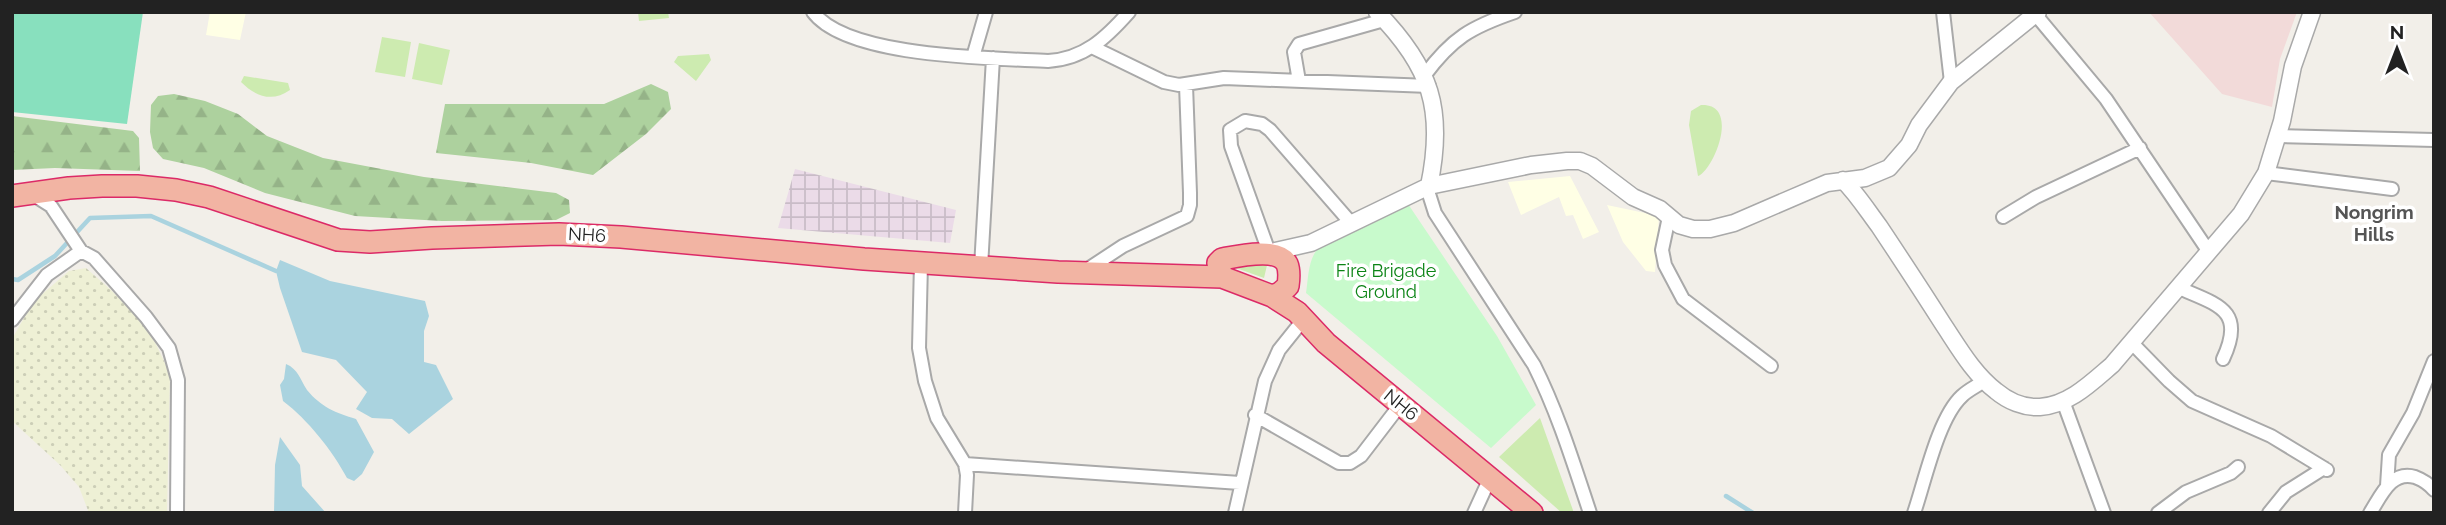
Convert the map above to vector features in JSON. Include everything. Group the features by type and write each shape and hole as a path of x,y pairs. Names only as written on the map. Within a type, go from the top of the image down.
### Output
{"highway":[{"name":"NH6","path":"22,195 102,186 176,190 209,197 338,240 370,242 432,237 559,234 1082,273 1169,274 1222,268 1265,253 1286,261 1283,284 1300,316 1326,344 1532,513"},
{"name":"NH6","path":"1222,268 1283,284"}],"street":[{"path":"813,12 831,28 876,44 918,53 1064,60 1093,47 1109,35 1129,12"},
{"path":"973,57 986,12"},
{"path":"1427,81 1440,55 1458,38 1493,19 1515,12"},
{"path":"1943,12 1951,82"},
{"path":"1843,180 1854,190 1966,359 1984,381 1997,393 2024,406 2037,407 2063,401 2088,386 2112,365 2241,214 2266,173 2278,136 2293,66 2312,12"},
{"path":"1351,223 1270,130 1262,124 1245,121 1230,130 1231,146 1265,253 1311,243 1429,186 1531,165 1580,162 1609,177 1633,197 1660,209 1679,225 1693,229 1710,229 1734,223 1826,183 1866,178 1889,168 1909,145 1919,125 1951,82 2037,14 2106,99 2209,252"},
{"path":"1299,81 1294,52 1299,44 1380,16 1414,54 1427,81 1434,110 1435,138 1429,194 1435,213 1534,365 1559,418 1590,513"},
{"path":"1093,47 1164,82 1186,85 1224,78 1427,81"},
{"path":"981,267 993,58"},
{"path":"1082,273 1122,246 1187,216 1190,193 1186,85"},
{"path":"2278,136 2434,140"},
{"path":"2003,217 2045,193 2140,148"},
{"path":"2266,173 2392,189"},
{"path":"22,195 51,206 78,246 94,258 146,317 169,348 178,380 177,513"},
{"path":"1669,217 1662,250 1665,265 1683,299 1770,366"},
{"path":"1283,284 1311,243"},
{"path":"12,320 47,275 78,246"},
{"path":"922,263 919,348 925,381 937,418 965,464 965,513"},
{"path":"2179,288 2223,307 2229,315 2232,325 2231,343 2223,359"},
{"path":"1234,513 1255,415 1270,366 1300,316"},
{"path":"2132,342 2192,401 2271,436 2325,469 2286,492 2269,513"},
{"path":"2387,486 2389,455 2413,413 2434,361"},
{"path":"1914,513 1944,423 1952,407 1962,396 1984,381"},
{"path":"2063,401 2104,513"},
{"path":"1255,415 1339,463 1350,463 1361,456 1400,405"},
{"path":"965,464 1240,483"},
{"path":"2158,513 2186,492 2221,478 2238,467"},
{"path":"2370,513 2387,486 2397,478 2414,477 2433,488"},
{"path":"1474,513 1490,478"}],"shaded area":[{"path":"210,12 246,12 240,40 206,35"},
{"path":"2149,12 2297,12 2280,59 2272,107 2222,94"},
{"path":"795,169 956,210 950,243 778,228"},
{"path":"1570,176 1599,232 1583,239 1573,215 1566,216 1559,197 1521,215 1508,182"},
{"path":"1607,205 1659,216 1655,272 1646,271 1623,242"},
{"path":"86,268 142,323 156,344 170,374 167,513 89,513 79,487 60,465 12,421 12,339 33,302 69,271"}],"green space":[{"path":"12,12 143,12 127,124 12,112"},
{"path":"638,12 668,12 669,18 639,21"},
{"path":"382,37 411,42 405,77 375,72"},
{"path":"419,43 450,50 442,85 412,79"},
{"path":"709,54 711,60 696,81 674,62 678,56"},
{"path":"244,76 288,83 290,90 277,96 264,96 241,82"},
{"path":"651,84 668,92 671,109 646,134 593,175 531,163 436,153 445,104 604,104"},
{"path":"174,94 205,101 238,114 267,136 323,158 424,177 556,193 569,200 570,213 556,220 442,221 355,216 265,193 204,168 163,159 153,148 150,132 151,105 158,96"},
{"path":"1701,105 1713,107 1720,114 1722,125 1717,150 1711,162 1698,176 1689,125 1691,111"},
{"path":"12,116 133,131 139,138 140,171 55,168 12,170"},
{"name":"Fire Brigade Ground","path":"1408,204 1497,336 1536,405 1491,448 1306,293 1311,261 1322,245"},
{"path":"1268,261 1264,278 1225,264"},
{"path":"1540,418 1574,513 1562,513 1499,457"}],"water":[{"path":"280,260 330,281 425,301 429,316 424,331 424,362 436,365 453,399 409,434 392,419 372,418 356,409 367,392 336,360 302,352 280,288 276,271"},
{"path":"286,364 323,405 356,419 374,452 362,474 354,481 347,478 327,446 310,426 283,401 280,385 284,379"},
{"path":"280,437 300,465 302,486 326,513 274,513 275,465"}],"waterway":[{"path":"12,279 18,280 55,256 90,218 151,216 276,271"},
{"path":"1726,496 1753,513"}],"district":[{"name":"Nongrim Hills","path":"2374,223"}]}
